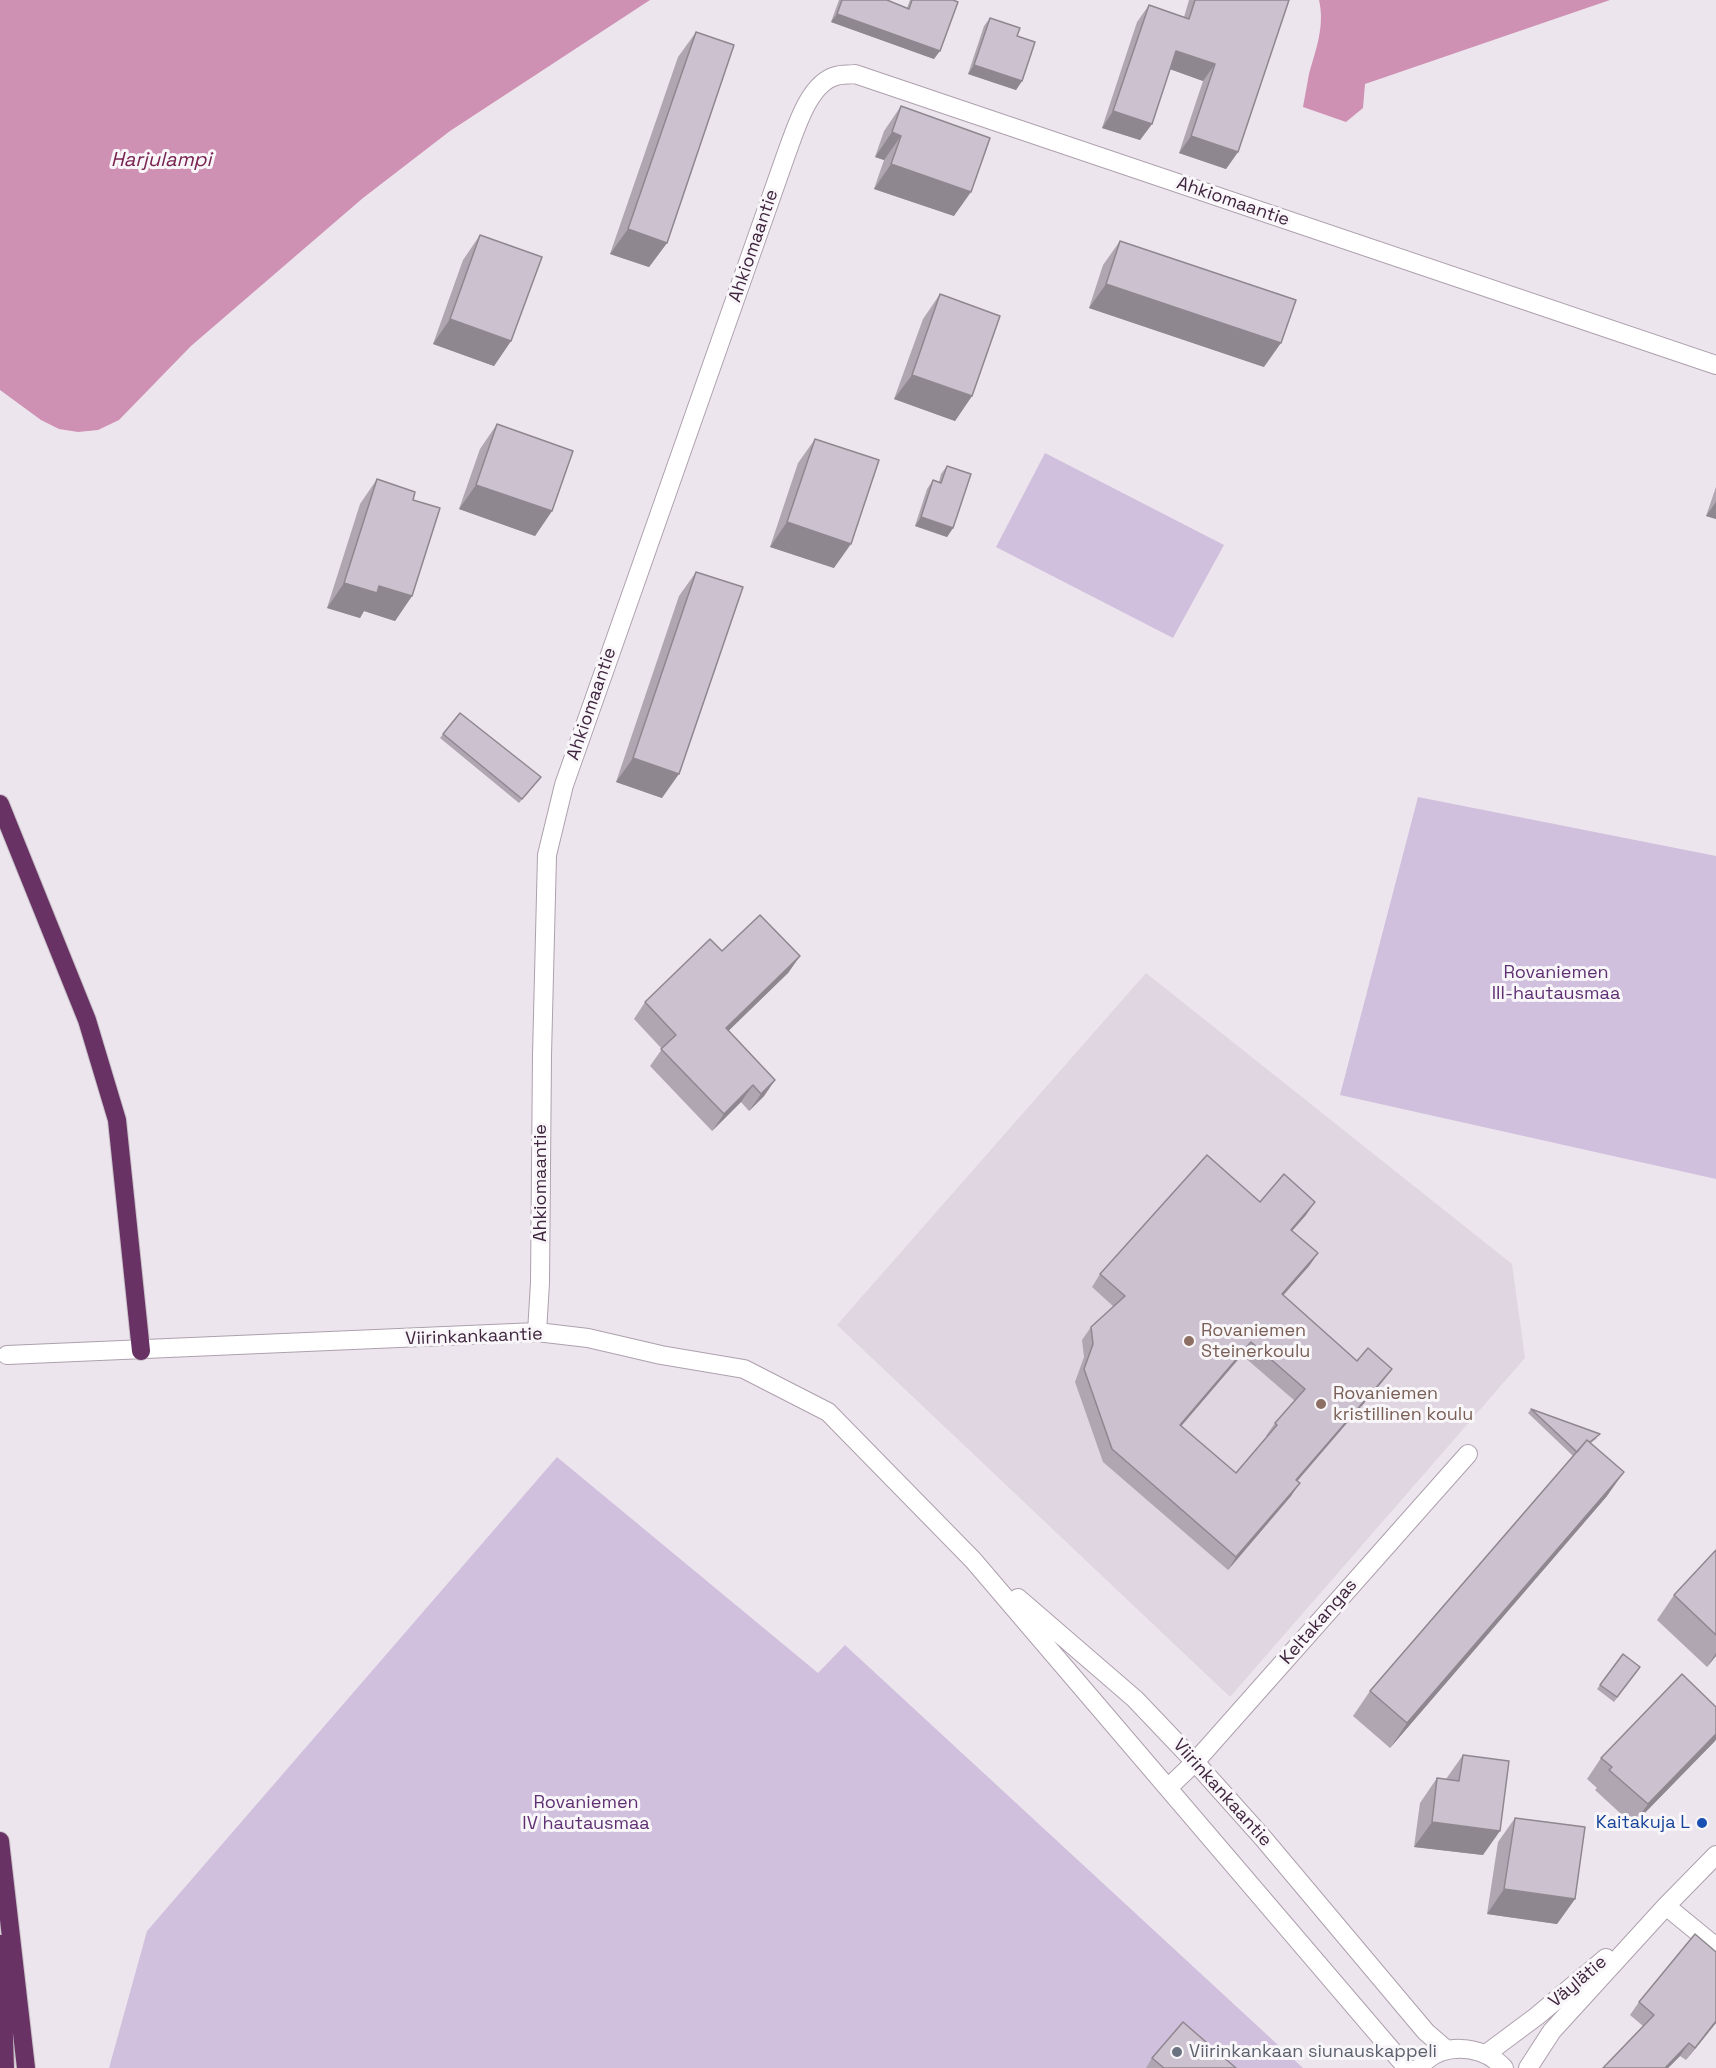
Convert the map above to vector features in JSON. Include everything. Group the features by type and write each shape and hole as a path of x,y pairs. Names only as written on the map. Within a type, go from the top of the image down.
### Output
{"highway":[{"path":"0,804 87,1020 117,1120 141,1351"},
{"path":"0,1842 26,2068"},
{"path":"0,1910 5,2068"}],"street":[{"name":"Ahkiomaantie","path":"537,1332 540,1283 547,855 564,784 613,644 787,152 802,114 818,85 836,76 855,74 1716,365"},
{"name":"Viirinkankaantie","path":"7,1356 537,1332 588,1338 744,1370 828,1412 973,1560 1407,2068"},
{"name":"Keltakangas","path":"1168,1788 1195,1762 1468,1454"},
{"name":"Viirinkankaantie","path":"973,1560 1136,1699 1263,1838 1426,2032 1447,2050"},
{"name":"Väylätie","path":"1528,2068 1552,2031 1666,1906 1716,1855"},
{"path":"1666,1906 1716,1947"},
{"name":"Väylätie","path":"1486,2054 1538,2016 1666,1906"},
{"path":"1419,2068 1434,2055 1447,2050 1467,2049 1486,2054 1504,2068"}],"shaded area":[{"name":"Rovaniemen Steinerkoulu","path":"1146,973 1512,1264 1525,1358 1230,1697 837,1325"}],"green space":[{"path":"1045,453 1224,545 1173,638 996,547"},
{"name":"Rovaniemen III-hautausmaa","path":"1418,797 1716,856 1716,1179 1340,1095"},
{"name":"Rovaniemen IV hautausmaa","path":"557,1457 818,1673 845,1645 1303,2068 109,2068 147,1931"}],"water":[{"name":"Harjulampi","path":"0,0 650,0 450,131 363,198 191,346 119,420 98,430 78,432 59,429 41,420 0,390"},
{"path":"1319,0 1610,0 1365,84 1363,108 1346,122 1303,107 1320,28"}],"building":[{"path":"842,0 887,0 909,9 912,0 958,2 940,51 837,14"},
{"path":"1195,0 1289,0 1238,152 1191,136 1215,64 1176,51 1152,124 1113,111 1149,5 1189,19"},
{"path":"990,18 1020,28 1017,36 1035,42 1022,81 974,65"},
{"path":"696,32 734,45 667,243 628,229"},
{"path":"901,106 990,138 971,192 891,164 901,136 892,132"},
{"path":"480,235 542,257 511,341 450,319"},
{"path":"1120,241 1296,300 1281,343 1106,284"},
{"path":"940,294 1000,316 972,396 912,375"},
{"path":"497,424 573,451 552,511 476,485"},
{"path":"815,439 879,460 851,544 787,522"},
{"path":"947,466 971,474 953,528 921,517 933,480 941,483"},
{"path":"377,479 415,492 413,500 440,508 412,596 379,586 377,593 344,583"},
{"path":"696,572 743,587 679,774 633,758"},
{"path":"460,713 541,777 522,799 443,734"},
{"path":"760,915 800,956 726,1028 775,1080 761,1094 753,1085 724,1114 661,1049 676,1035 645,1002 710,939 722,951"},
{"path":"1207,1155 1260,1202 1284,1174 1315,1202 1291,1230 1318,1253 1282,1294 1357,1361 1368,1348 1392,1369 1296,1480 1300,1483 1236,1557 1112,1449 1084,1369 1093,1344 1091,1327 1125,1296 1100,1274","holes":["1251,1342 1305,1389 1236,1473 1180,1425"]},
{"path":"1531,1409 1600,1434 1590,1442 1587,1440 1577,1452"},
{"path":"1587,1440 1624,1472 1407,1723 1370,1691"},
{"path":"1716,1550 1716,1635 1674,1595"},
{"path":"1623,1654 1640,1667 1617,1697 1600,1685"},
{"path":"1682,1674 1716,1707 1716,1734 1648,1804 1609,1770 1612,1767 1601,1758"},
{"path":"1463,1755 1509,1761 1500,1831 1432,1822 1437,1778 1459,1781"},
{"path":"1515,1818 1585,1827 1575,1899 1504,1889"},
{"path":"1695,1934 1716,1952 1716,2021 1695,2048 1689,2043 1665,2068 1603,2068 1654,2015 1639,2002"},
{"path":"1183,2022 1236,2068 1164,2068 1152,2058"}],"place":[{"name":"Rovaniemen Steinerkoulu","path":"1189,1341"},
{"name":"Rovaniemen kristillinen koulu","path":"1321,1404"},
{"name":"Kaitakuja L","path":"1702,1823"},
{"name":"Viirinkankaan siunauskappeli","path":"1177,2052"}]}
